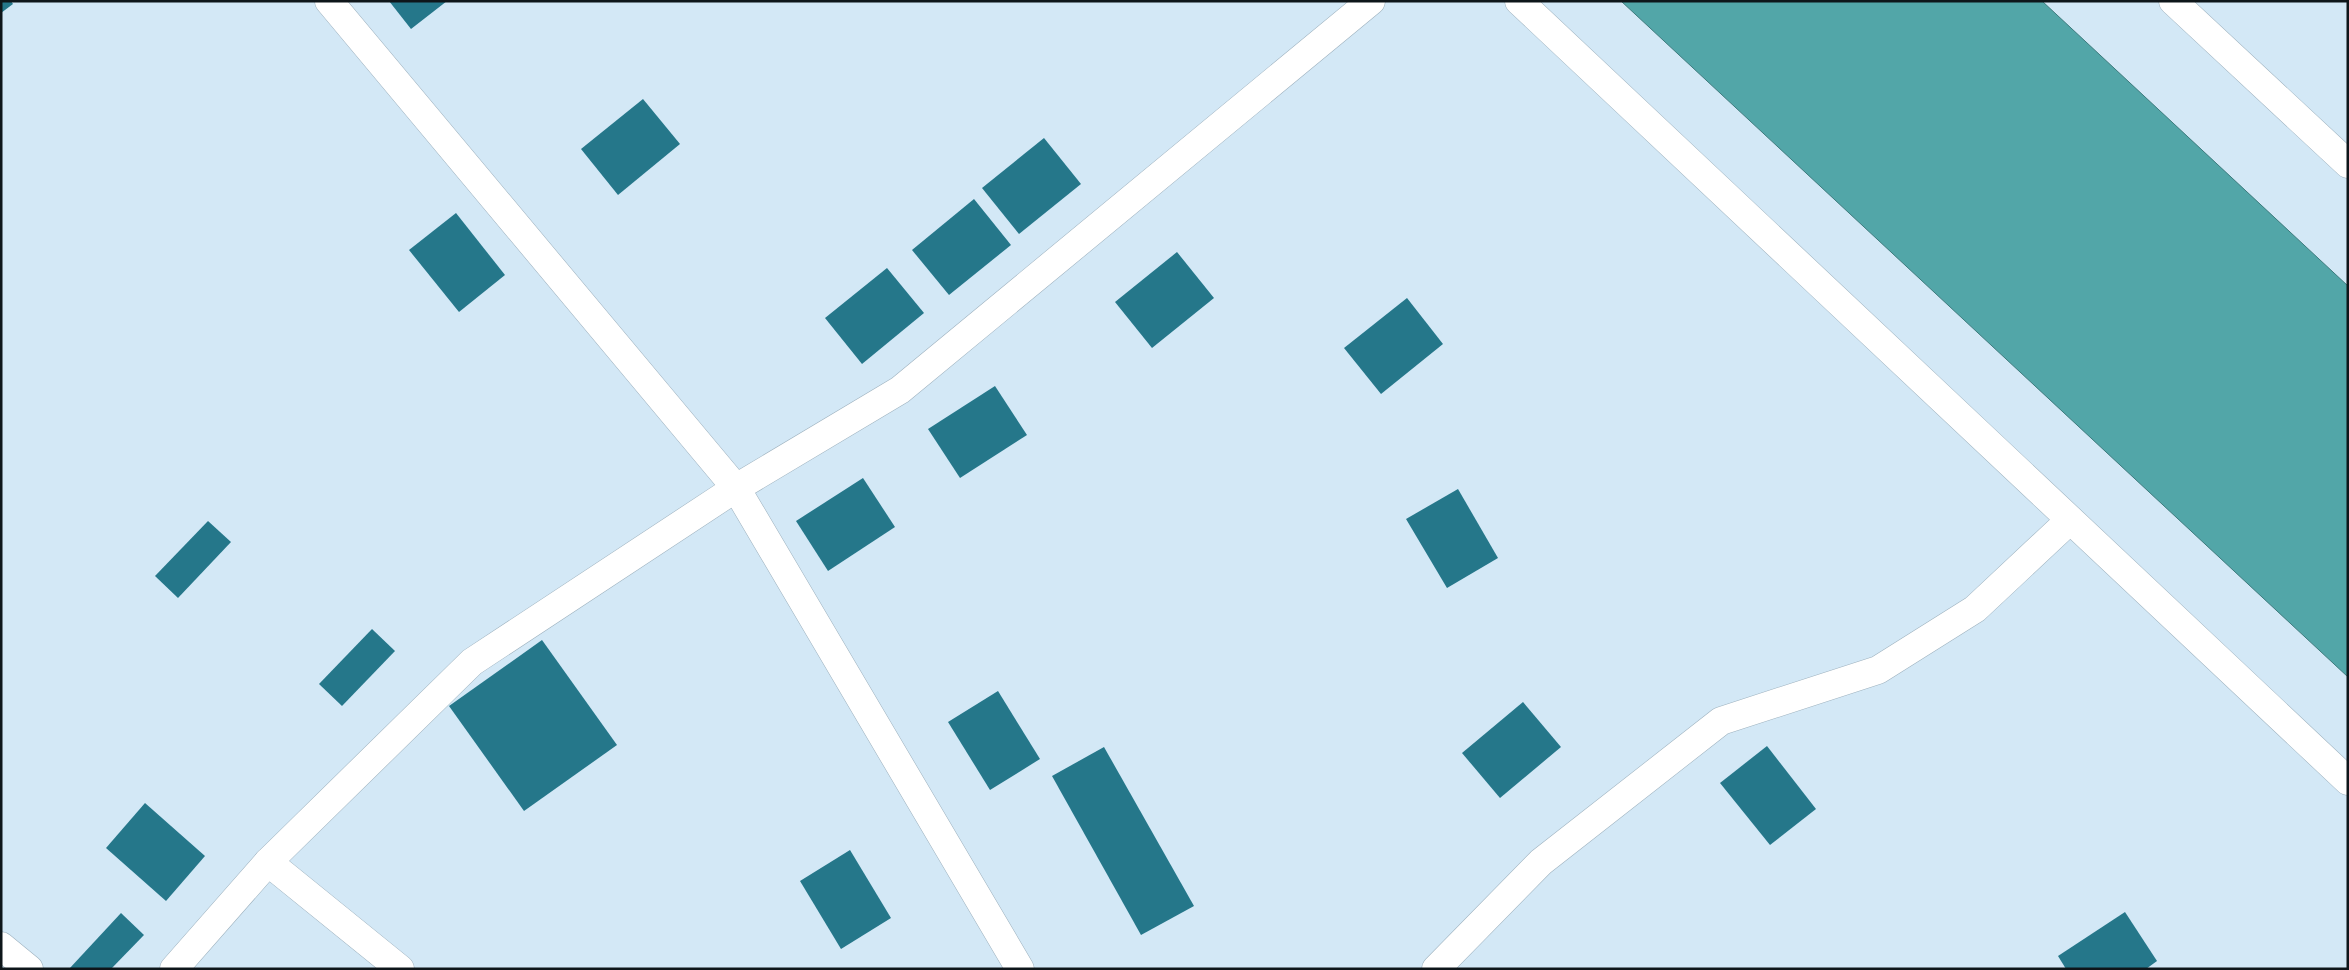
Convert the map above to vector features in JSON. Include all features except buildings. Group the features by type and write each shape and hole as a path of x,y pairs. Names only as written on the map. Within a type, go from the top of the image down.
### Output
{"street":[{"path":"329,1 736,488 1020,969"},
{"path":"174,969 268,862 472,662 736,488 900,390 1371,1"},
{"path":"1519,1 2348,781"},
{"path":"2173,1 2348,164"},
{"path":"1436,969 1541,862 1721,721 1878,670 1975,609 2070,520"},
{"path":"268,862 400,969"},
{"path":"1,946 29,969"}],"shaded area":[{"path":"1621,1 2042,1 2348,286 2348,677"}]}
